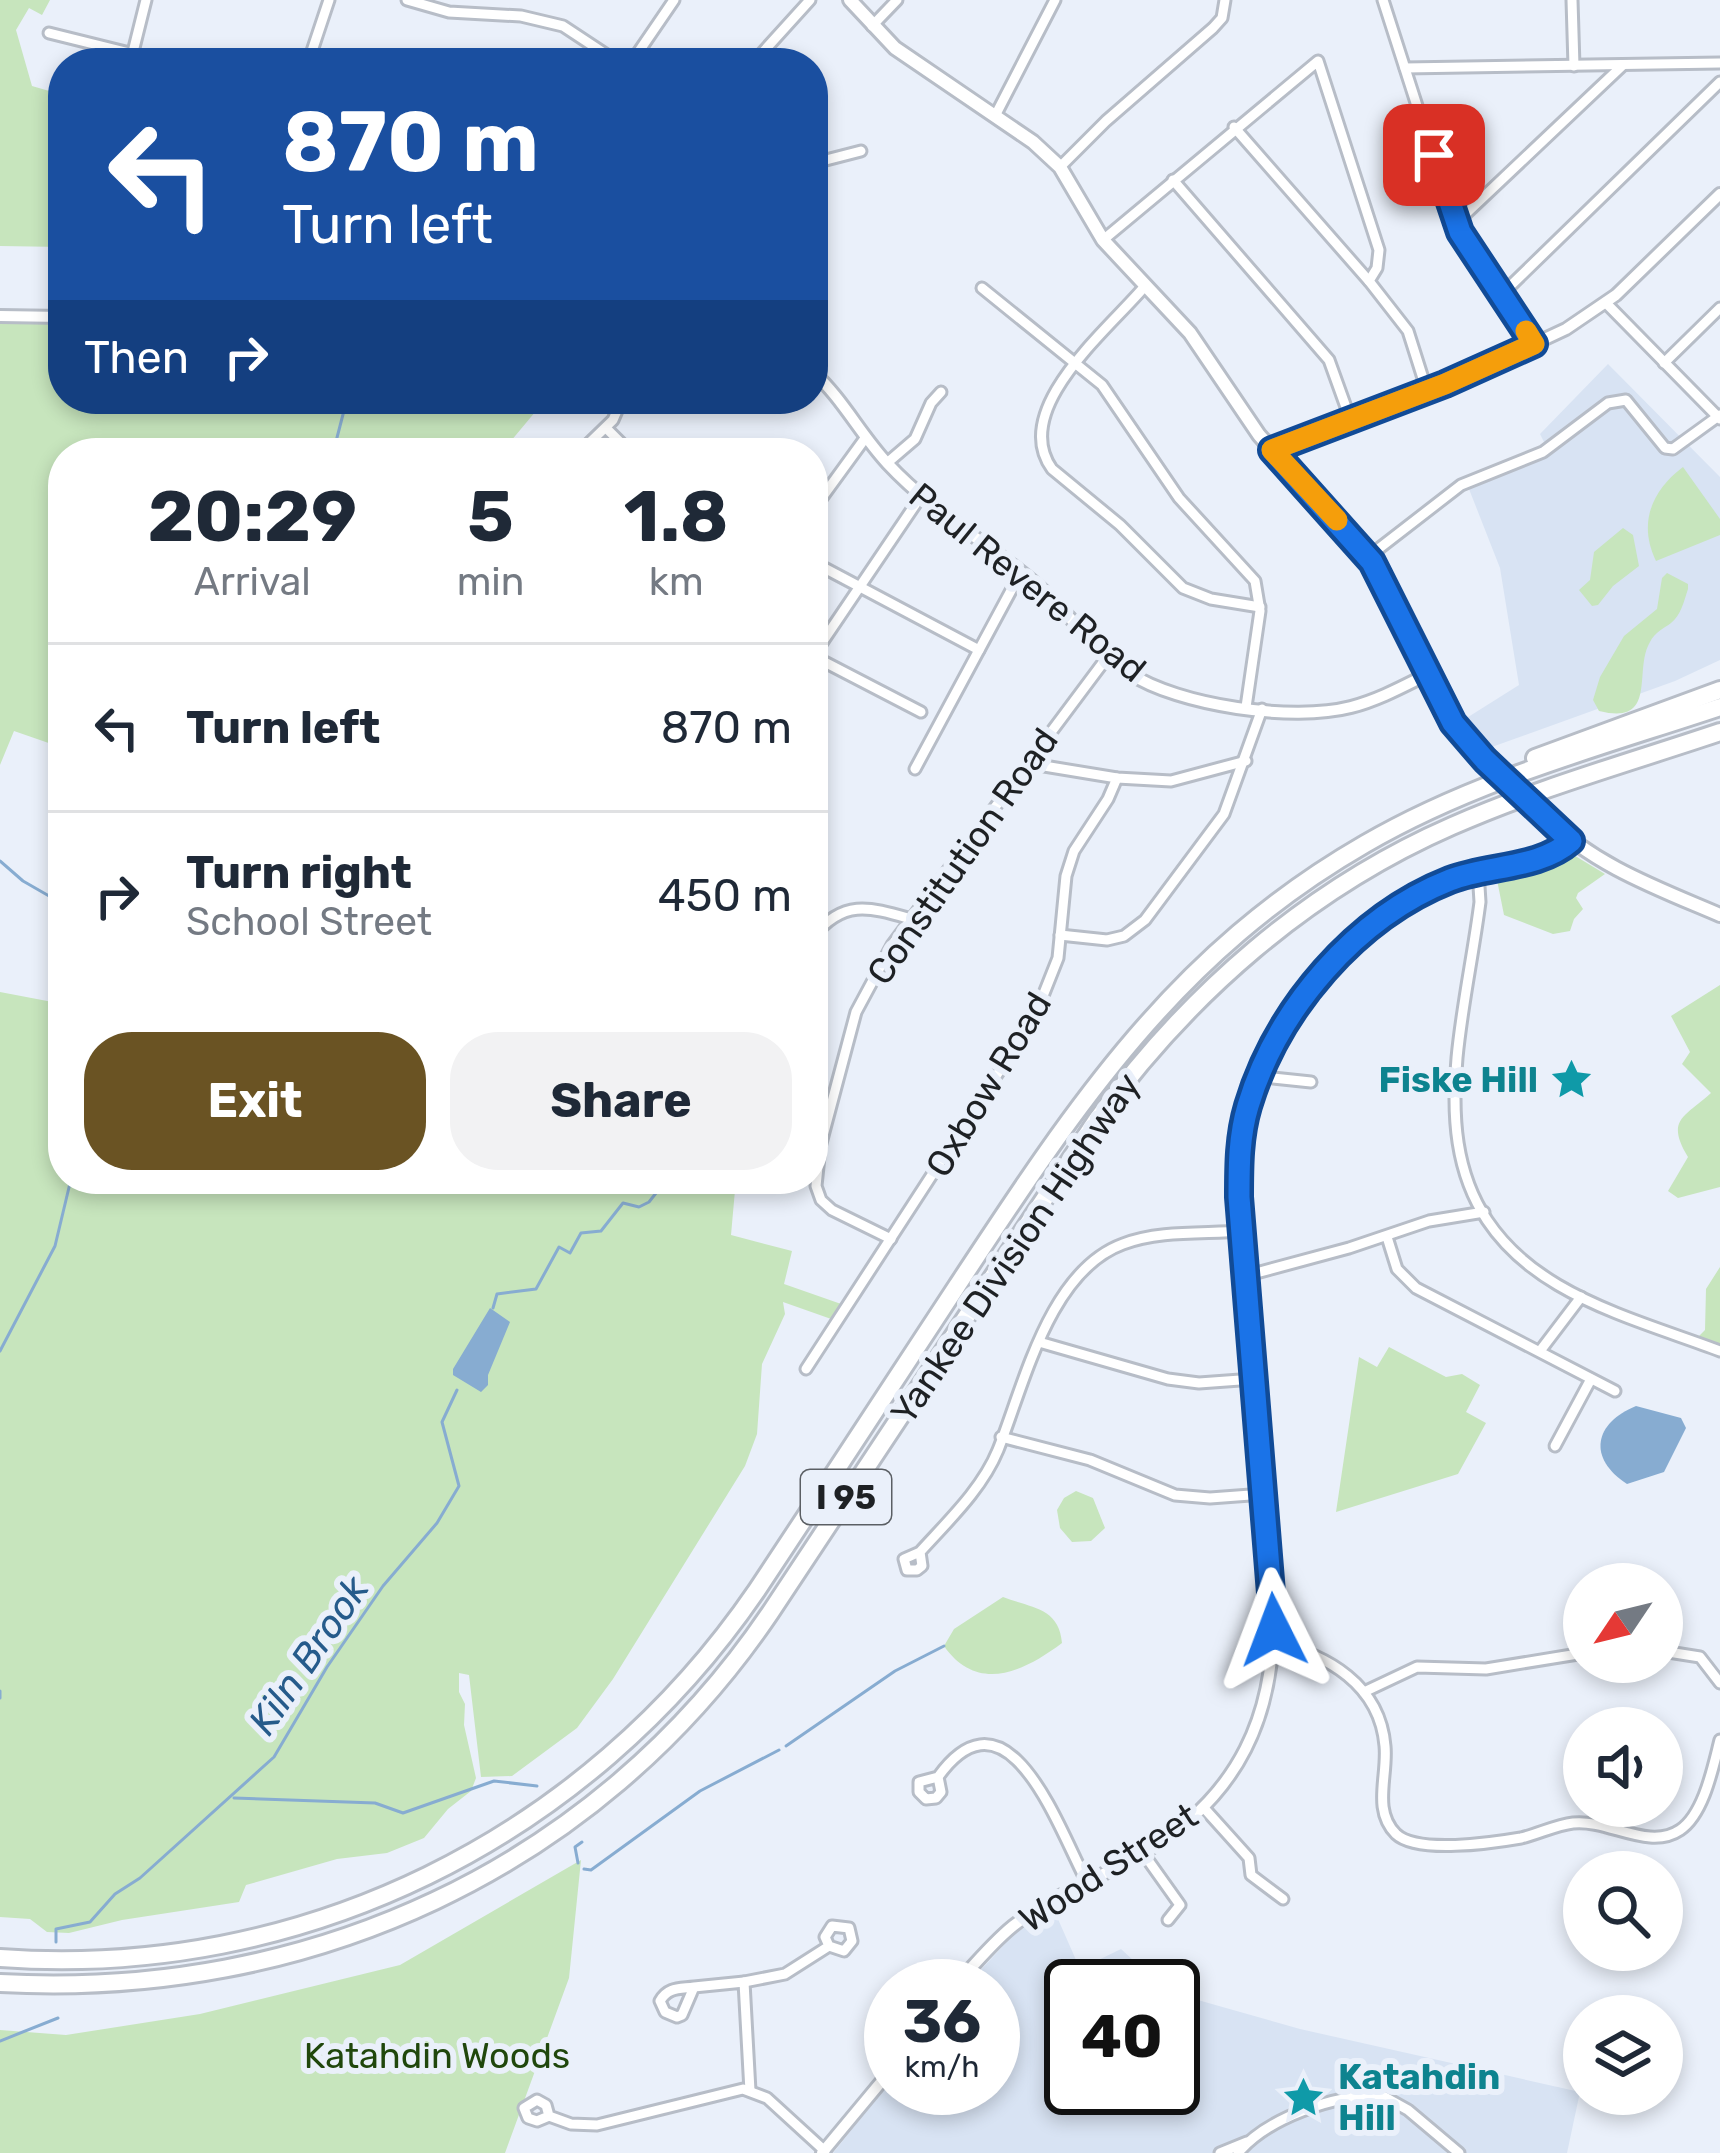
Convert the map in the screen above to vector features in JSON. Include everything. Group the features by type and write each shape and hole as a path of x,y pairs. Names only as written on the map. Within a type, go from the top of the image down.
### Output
{"highway":[{"path":"1666,708 1720,680"},
{"path":"1488,786 1532,759 1720,690"},
{"name":"Yankee Division Highway","path":"0,1958 114,1960 228,1946 294,1930 432,1876 512,1831 588,1777 684,1686 732,1624 1067,1119 1149,1018 1222,946 1314,876 1389,830 1488,786 1720,707"},
{"name":"Yankee Division Highway","path":"0,1983 63,1986 173,1979 316,1948 385,1924 459,1890 577,1816 655,1750 718,1684 1088,1133 1140,1064 1198,1001 1295,917 1391,856 1468,819 1720,732"},
{"path":"1648,756 1720,744"}],"main road":[{"path":"850,0 872,26 918,64 1047,153 1060,167 1103,240 1190,333 1272,450 1368,557 1453,723 1485,760 1571,841 1618,871 1720,915"}],"street":[{"path":"134,48 146,0"},
{"path":"313,48 329,0"},
{"path":"407,0 449,12 521,16 563,26 596,48"},
{"path":"475,0 475,14"},
{"path":"641,48 674,0"},
{"path":"767,48 810,0"},
{"path":"872,26 897,0"},
{"path":"995,116 1055,0"},
{"path":"1060,167 1213,28 1222,18 1225,0"},
{"path":"1383,0 1455,224 1534,344"},
{"path":"1572,0 1574,66"},
{"path":"49,33 115,48"},
{"path":"1103,240 1318,61 1379,250 1377,268 1369,281"},
{"path":"1405,68 1720,63"},
{"path":"1455,224 1623,65"},
{"path":"1501,295 1720,82"},
{"path":"1234,127 1408,331 1427,391"},
{"path":"828,159 861,151"},
{"path":"1174,180 1329,361 1352,421"},
{"path":"1272,450 1534,344 1606,303 1720,194"},
{"path":"1145,286 1058,386 1042,418 1041,447 1052,469 1120,525 1183,588 1211,599 1260,607"},
{"path":"982,288 1078,363 1115,401 1179,498 1255,580 1260,607 1246,707"},
{"path":"1368,557 1460,485 1556,445 1608,403 1626,400 1665,448 1673,449 1719,417 1606,303"},
{"path":"1664,363 1720,308"},
{"path":"0,316 48,317"},
{"name":"Paul Revere Road","path":"828,385 887,463 921,496 1022,572 1108,656 1138,678 1173,693 1304,712 1347,708 1426,675"},
{"path":"887,463 915,439 941,392"},
{"path":"595,438 614,414"},
{"path":"606,428 616,438"},
{"path":"828,489 866,437"},
{"path":"828,634 921,496"},
{"path":"828,570 979,650"},
{"path":"915,769 1022,572"},
{"name":"Constitution Road","path":"828,1125 856,1012 876,969 1108,656"},
{"path":"828,664 921,712"},
{"path":"1060,935 1107,940 1135,930 1216,828 1246,761 1262,709"},
{"path":"1026,763 1117,778 1171,781 1246,761"},
{"name":"Oxbow Road","path":"806,1369 1035,1016 1054,974 1066,876 1074,851 1117,778"},
{"name":"Wood Street","path":"981,1959 1013,1926 1143,1853 1204,1808 1250,1742 1268,1688 1274,1643 1242,1232 1241,1141 1260,1072 1298,1007 1356,939 1410,899 1478,871 1538,859 1571,841"},
{"path":"1478,871 1480,897 1453,1107 1463,1167 1484,1212 1521,1258 1581,1297 1720,1351"},
{"path":"828,923 854,909 879,910 911,920"},
{"path":"1260,1072 1311,1082"},
{"name":"Constitution Road","path":"819,1194 832,1210 891,1239"},
{"path":"1245,1276 1432,1220 1484,1212"},
{"path":"920,1552 982,1480 1018,1384 1080,1274 1111,1249 1155,1237 1242,1232"},
{"path":"1387,1237 1398,1271 1414,1287 1616,1391"},
{"path":"1540,1351 1581,1297"},
{"path":"1040,1342 1168,1379 1199,1383 1254,1379"},
{"path":"1555,1446 1591,1378"},
{"path":"1001,1437 1090,1460 1175,1496 1264,1494"},
{"path":"1274,1643 1323,1658 1364,1692 1385,1742 1383,1810 1388,1823 1408,1843 1424,1846 1517,1838 1571,1823 1607,1825 1660,1838 1677,1832 1695,1814 1720,1740"},
{"path":"1683,1652 1700,1658 1720,1683"},
{"path":"1364,1692 1417,1667 1486,1669 1563,1656"},
{"path":"938,1777 953,1757 976,1747 998,1747 1016,1755 1031,1774 1087,1882"},
{"path":"1204,1808 1244,1851 1251,1875 1283,1899"},
{"path":"1143,1853 1180,1905 1168,1920"},
{"path":"694,1987 785,1974 829,1946"},
{"path":"744,1982 750,2091"},
{"path":"549,2116 571,2124 597,2125 727,2091 750,2091 767,2098 824,2152 864,2103"},
{"path":"1220,2153 1291,2117 1381,2095 1408,2110 1459,2153"},
{"path":"1238,2153 1247,2142"}],"shaded area":[{"path":"1608,364 1720,477 1720,660 1675,681 1489,748 1465,719 1519,685 1500,568 1469,489 1550,454 1540,434"},
{"path":"1054,1910 1076,1959 1044,1959 1044,2115 1200,2115 1200,2001 1300,2029 1563,2088 1563,2115 1575,2115 1567,2153 833,2153 864,2115 1020,2115 1020,1959 991,1959 1014,1934"},
{"path":"1121,1949 1132,1959 1100,1959"}],"green space":[{"path":"0,0 50,0 42,15 29,8 16,30 32,86 48,91 48,247 0,246"},
{"path":"0,319 48,320 48,414 534,414 514,438 48,438 48,743 14,731 0,765"},
{"path":"1683,467 1720,519 1720,535 1656,561 1648,534 1651,509 1663,487"},
{"path":"1623,528 1633,535 1639,566 1592,606 1579,590 1590,580 1594,552"},
{"path":"1667,573 1688,584 1688,589 1677,616 1650,642 1637,703 1618,713 1599,711 1593,700 1600,677 1624,636 1657,609"},
{"path":"1572,854 1605,874 1578,893 1583,909 1570,931 1553,934 1504,915 1496,875 1540,867"},
{"path":"1720,985 1720,1187 1678,1198 1668,1191 1688,1157 1678,1126 1711,1093 1682,1064 1690,1052 1671,1016"},
{"path":"0,992 48,1001 48,1194 735,1194 731,1235 792,1251 784,1284 844,1305 834,1320 783,1302 785,1314 762,1364 757,1434 745,1466 613,1679 577,1728 512,1776 481,1777 469,1675 459,1673 476,1778 471,1791 424,1838 387,1853 337,1859 246,1885 239,1902 69,1933 47,1932 30,1919 0,1917"},
{"path":"1720,1267 1720,1345 1698,1337 1705,1330 1706,1289"},
{"path":"1389,1347 1446,1377 1462,1374 1480,1385 1466,1412 1486,1423 1458,1474 1336,1512 1359,1357 1377,1367"},
{"path":"1076,1491 1093,1498 1105,1528 1091,1541 1072,1542 1060,1528 1057,1510"},
{"path":"1003,1597 1049,1616 1062,1643 1016,1670 985,1674 971,1670 944,1646 954,1629"},
{"name":"Katahdin Woods","path":"581,1860 569,1978 505,2153 0,2153 0,2030 66,2035 200,2014 400,1965"}],"water":[{"path":"490,1308 510,1322 488,1385 481,1392 453,1375 453,1369"},
{"path":"1636,1406 1681,1418 1686,1428 1664,1472 1627,1484 1606,1463 1601,1442 1611,1422"}],"waterway":[{"name":"Kiln Brook","path":"337,438 343,414"},
{"path":"0,861 48,895"},
{"name":"Kiln Brook","path":"0,1351 55,1246 67,1194"},
{"name":"Kiln Brook","path":"493,1308 497,1294 536,1289 559,1247 570,1253 581,1233 601,1231 623,1203 639,1207 655,1194"},
{"name":"Kiln Brook","path":"56,1942 56,1929 90,1922 115,1894 140,1878 274,1757 327,1667 383,1586 437,1523 459,1486 442,1422 457,1390"},
{"path":"786,1746 895,1671 944,1646"},
{"name":"Kiln Brook","path":"0,1691 0,1698"},
{"path":"584,1869 591,1870 700,1791 779,1750"},
{"path":"234,1798 375,1803 403,1813 494,1781 537,1786"},
{"path":"578,1863 575,1847 582,1842"},
{"name":"Kiln Brook","path":"0,2041 58,2018"}],"slow traffic":[{"path":"1337,520 1272,450 1445,384 1534,344 1526,331"}],"place":[{"name":"Fiske Hill","path":"1572,1079"},
{"name":"Katahdin Hill","path":"1304,2097"}],"route":[{"path":"1274,1630 1239,1197 1241,1136 1258,1077 1274,1042 1302,1001 1373,924 1445,882 1538,859 1571,841 1464,738 1437,698 1372,562 1272,450 1445,384 1534,344 1455,224 1434,155"}]}
